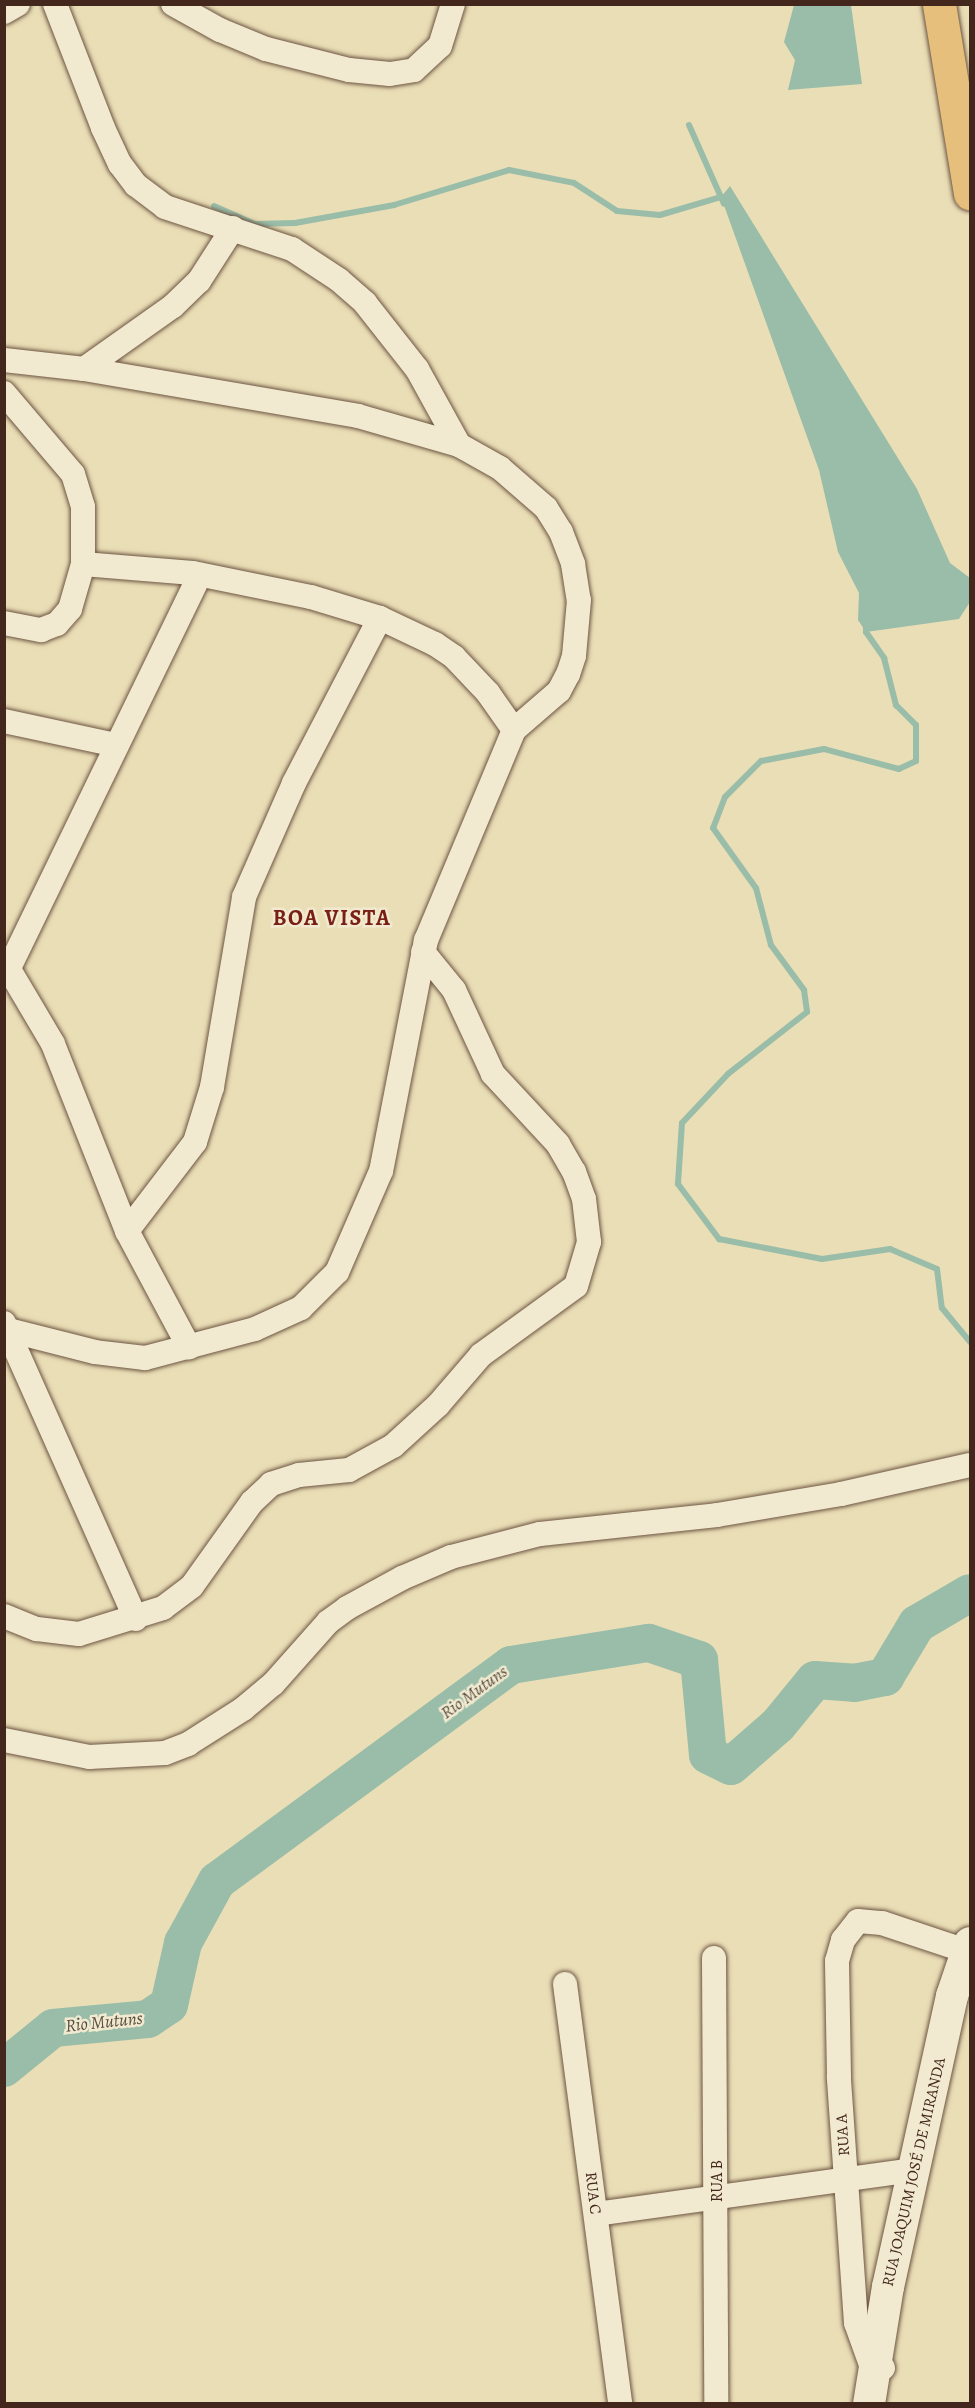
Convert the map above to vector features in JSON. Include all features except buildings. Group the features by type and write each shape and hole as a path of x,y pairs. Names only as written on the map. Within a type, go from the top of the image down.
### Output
{"main road":[{"path":"939,4 970,193"}],"street":[{"path":"4,12 18,4"},
{"path":"55,4 107,137 120,164 136,184 165,207 292,249 317,263 365,303 417,369 459,446"},
{"path":"173,4 219,30 266,49 349,70 390,74 414,70 440,46 453,4"},
{"path":"84,369 173,306 205,273 233,228"},
{"path":"4,360 84,369 357,416 459,446 500,468 546,508 561,532 573,564 579,600 574,656 560,690 514,730 423,952 381,1171 337,1272 301,1308 255,1329 145,1358 126,1358 6,1327"},
{"path":"4,393 15,421 73,474 83,507 83,564 70,609 57,624 41,630 4,623"},
{"path":"83,564 200,575 311,597 380,618 435,644 454,657 488,693 514,730"},
{"path":"189,1347 127,1231 67,1074 7,965 200,575"},
{"path":"127,1231 195,1142 212,1087 244,897 294,783 380,618"},
{"path":"4,721 116,745"},
{"path":"4,1617 61,1635 79,1634 163,1608 192,1586 252,1502 271,1485 299,1475 349,1470 393,1446 409,1435 481,1355 509,1331 566,1296 581,1276 589,1242 584,1199 574,1172 558,1144 493,1074 454,990 423,952"},
{"path":"6,1327 136,1618"},
{"path":"4,1740 89,1757 165,1752 188,1744 243,1709 273,1684 328,1622 347,1608 402,1578 451,1557 540,1534 717,1515 841,1494 970,1465"},
{"name":"RUA A","path":"878,2367 864,2352 856,2323 834,1989 837,1961 851,1927 858,1921 882,1923 968,1947"},
{"name":"RUA JOAQUIM JOSÉ DE MIRANDA","path":"878,2367 906,2291 941,2091 952,1996 968,1947"},
{"name":"RUA B","path":"714,1959 717,2195 716,2403"},
{"name":"RUA C","path":"565,1984 620,2403"},
{"name":"RUA JOAQUIM JOSÉ DE MIRANDA","path":"871,2403 915,2170 970,1999"},
{"path":"596,2214 717,2195 915,2170"}],"shaded area":[{"path":"794,5 851,5 862,84 788,90 795,60 784,42"},
{"path":"730,186 917,489 950,563 970,578 970,602 959,619 866,632 858,620 859,593 838,552 819,470 721,197"}],"waterway":[{"path":"689,125 724,204"},
{"path":"214,206 255,224 295,223 394,205 509,170 574,183 617,211 660,215 721,197"},
{"path":"866,626 866,632 884,658 896,705 916,725 916,761 899,769 824,749 761,761 725,797 713,828 756,888 771,945 804,990 807,1012 728,1074 682,1123 678,1184 719,1239 822,1259 890,1249 937,1269 942,1308 970,1342"},
{"name":"Rio Mutuns","path":"4,2068 53,2028 148,2019 169,2005 183,1943 217,1881 511,1665 649,1643 699,1660 708,1755 731,1766 778,1725 815,1680 854,1683 885,1677 917,1624 970,1593"}],"district":[{"name":"BOA VISTA","path":"332,919"}]}
